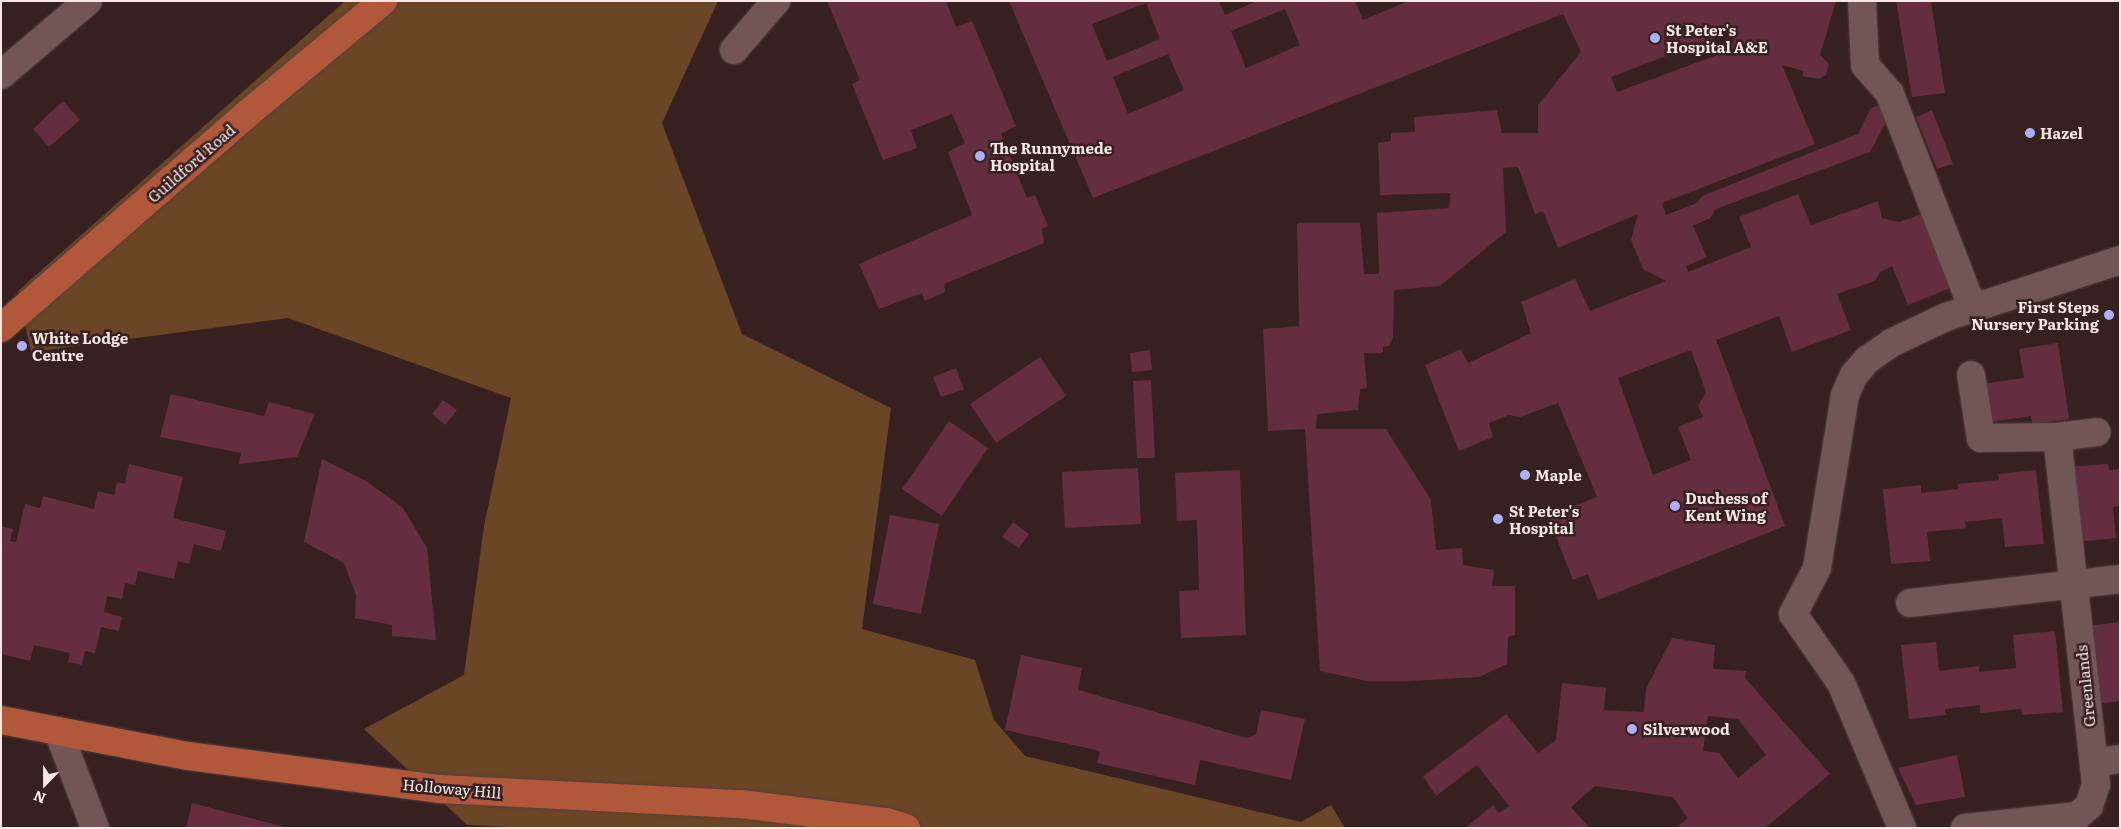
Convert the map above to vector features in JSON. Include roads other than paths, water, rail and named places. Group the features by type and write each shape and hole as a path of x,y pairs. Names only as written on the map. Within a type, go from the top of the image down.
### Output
{"main road":[{"name":"Guildford Road","path":"1,328 247,114 383,1"},
{"name":"Holloway Hill","path":"1,720 188,756 440,789 741,804 886,822 906,828"}],"street":[{"path":"1,76 88,1"},
{"path":"734,50 776,1"},
{"path":"1862,1 1865,66 1890,94 1973,308"},
{"path":"1902,828 1841,683 1793,614 1817,568 1837,434 1845,395 1854,375 1867,360 1891,343 1973,308 2120,260"},
{"path":"1971,375 1981,438 2057,437 2097,432"},
{"name":"Greenlands","path":"1965,828 2077,816 2089,806 2096,784 2107,761 2074,584 2057,437"},
{"path":"1910,603 2120,579"},
{"path":"58,731 95,828"}],"place":[{"name":"St Peter's Hospital A&E","path":"1655,38"},
{"name":"Hazel","path":"2030,133"},
{"name":"The Runnymede Hospital","path":"980,156"},
{"name":"First Steps Nursery Parking","path":"2109,315"},
{"name":"White Lodge Centre","path":"22,346"},
{"name":"Maple","path":"1525,475"},
{"name":"Duchess of Kent Wing","path":"1675,506"},
{"name":"St Peter's Hospital","path":"1498,519"},
{"name":"Silverwood","path":"1632,729"}]}
